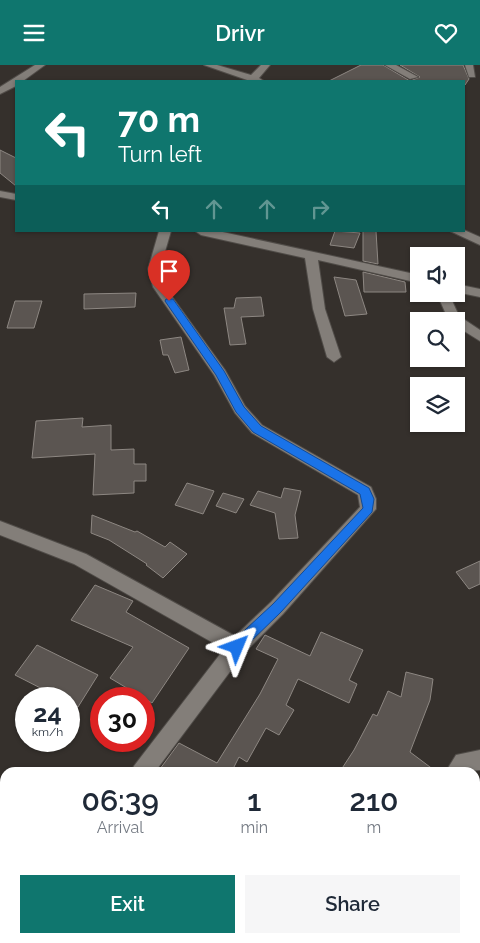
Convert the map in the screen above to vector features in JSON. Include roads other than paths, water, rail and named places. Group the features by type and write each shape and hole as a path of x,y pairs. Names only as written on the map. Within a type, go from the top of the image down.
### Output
{"street":[{"path":"20,80 41,65"},
{"path":"208,65 256,80 266,65"},
{"path":"389,65 413,77"},
{"path":"469,65 472,75"},
{"path":"0,91 15,83"},
{"path":"0,194 15,197"},
{"path":"147,767 237,647 277,608 368,509 368,499 365,491 257,429 240,409 220,373 159,287 154,269 165,232"},
{"path":"206,232 410,277"},
{"path":"458,232 480,241"},
{"path":"311,255 319,309 334,357"},
{"path":"465,290 480,293"},
{"path":"447,302 454,318 480,337"},
{"path":"0,527 80,559 237,647"},
{"path":"460,767 463,762 480,760"}]}
